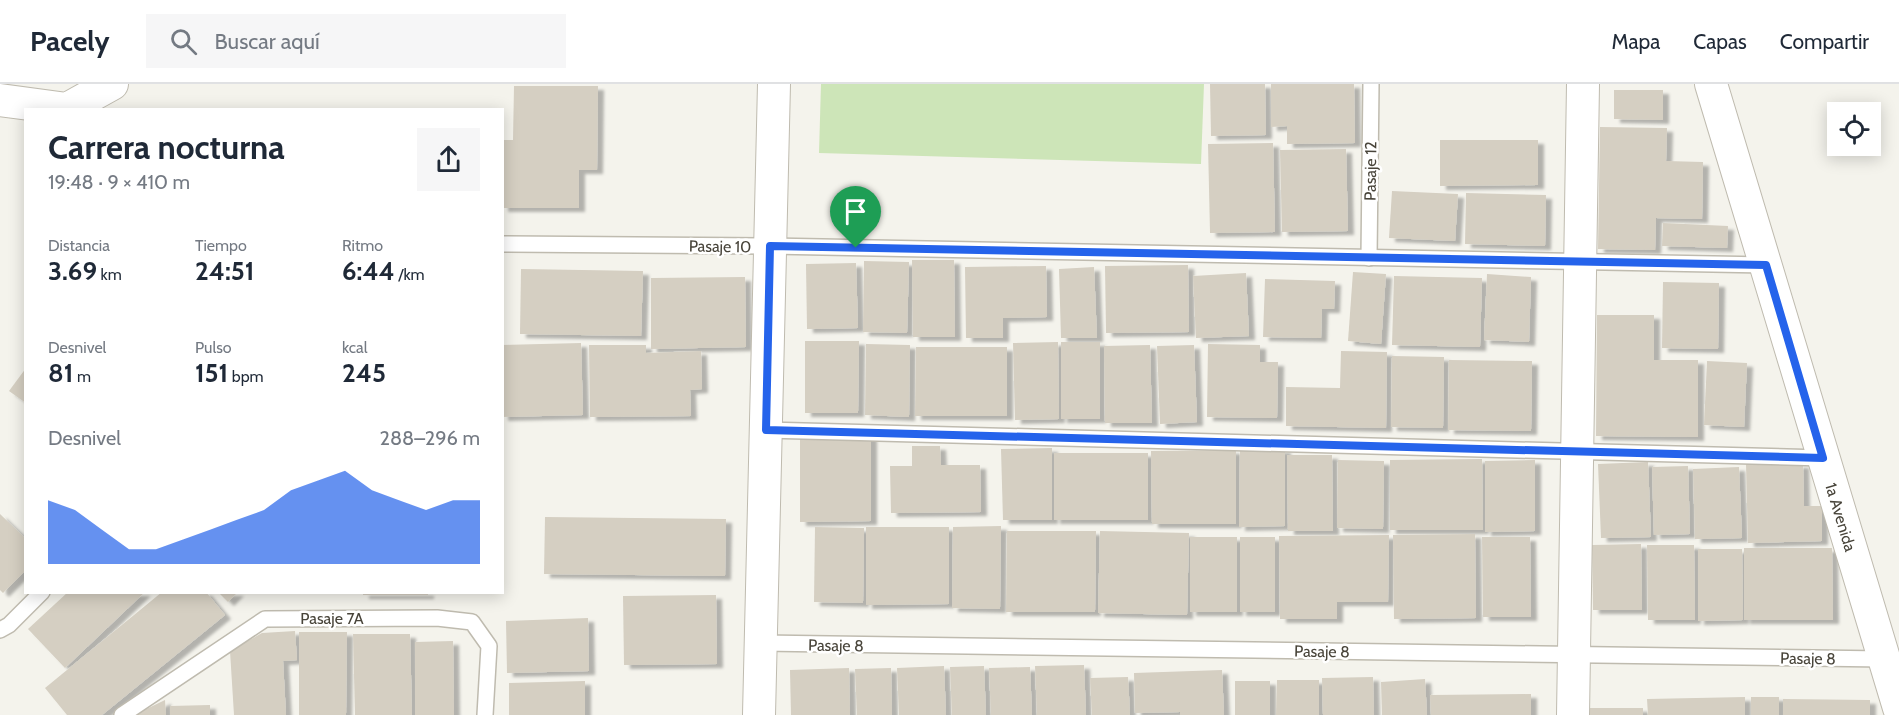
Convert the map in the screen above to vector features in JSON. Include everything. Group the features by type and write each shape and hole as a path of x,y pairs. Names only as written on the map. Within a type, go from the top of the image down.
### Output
{"street":[{"path":"69,108 112,84"},
{"path":"759,715 774,84"},
{"path":"1573,715 1583,84"},
{"name":"1a Avenida","path":"1711,84 1899,708"},
{"path":"0,100 60,108"}],"lane":[{"name":"Pasaje 12","path":"1369,258 1371,84"},
{"name":"Pasaje 10","path":"504,244 770,246 1766,265"},
{"path":"766,430 1823,458"},
{"path":"0,630 9,625 40,594"},
{"name":"Pasaje 7A","path":"122,715 265,619 438,618 472,622 489,646 485,715"},
{"name":"Pasaje 8","path":"760,644 1884,659"}],"green space":[{"path":"821,84 1204,84 1201,164 819,153"}],"building":[{"path":"1210,84 1265,84 1266,135 1211,136"},
{"path":"1271,84 1354,84 1355,143 1287,144 1287,126 1271,127"},
{"path":"514,86 598,86 597,170 579,170 579,208 504,208 504,140 513,140"},
{"path":"1614,90 1663,90 1663,120 1614,119"},
{"path":"1600,127 1667,128 1666,161 1703,162 1702,219 1656,218 1655,250 1598,249"},
{"path":"1440,140 1538,140 1538,185 1440,186"},
{"path":"1273,143 1275,232 1210,233 1208,144"},
{"path":"1346,149 1348,231 1282,232 1280,150"},
{"path":"1392,191 1458,194 1455,241 1389,238"},
{"path":"1466,193 1546,195 1545,246 1465,244"},
{"path":"1663,223 1728,226 1727,248 1662,246"},
{"path":"912,260 954,260 955,337 913,337"},
{"path":"864,261 909,262 907,333 863,332"},
{"path":"856,263 858,328 807,329 806,264"},
{"path":"1188,265 1189,332 1106,333 1105,266"},
{"path":"1046,266 1047,317 1003,318 1003,338 966,338 965,267"},
{"path":"1094,267 1097,338 1061,338 1059,269"},
{"path":"521,269 643,271 641,336 520,334"},
{"path":"1353,272 1386,274 1381,344 1348,341"},
{"path":"1246,273 1249,336 1196,338 1193,276"},
{"path":"1487,274 1531,277 1529,342 1484,340"},
{"path":"1394,276 1482,278 1480,347 1392,345"},
{"path":"745,277 746,347 651,349 651,278"},
{"path":"1265,279 1335,281 1334,309 1322,309 1321,338 1263,337"},
{"path":"1663,282 1719,283 1718,349 1662,348"},
{"path":"1597,315 1654,315 1654,360 1698,360 1698,437 1596,436"},
{"path":"805,341 859,341 858,413 805,413"},
{"path":"1058,342 1059,419 1015,420 1013,343"},
{"path":"1061,342 1100,342 1100,419 1061,419"},
{"path":"581,343 583,415 504,417 504,345"},
{"path":"866,344 910,345 909,417 865,415"},
{"path":"1208,344 1260,345 1260,362 1278,362 1277,418 1207,417"},
{"path":"589,345 646,345 646,353 701,351 702,389 690,390 691,416 590,417"},
{"path":"1150,345 1152,423 1105,423 1104,346"},
{"path":"1194,345 1197,422 1160,424 1157,346"},
{"path":"916,347 1007,347 1007,416 915,416"},
{"path":"1341,351 1387,352 1386,428 1286,426 1286,387 1340,388"},
{"path":"1392,356 1444,357 1443,428 1391,427"},
{"path":"1449,360 1532,361 1531,431 1448,430"},
{"path":"1707,361 1747,363 1744,427 1704,425"},
{"path":"24,371 24,402 9,391"},
{"path":"871,434 871,521 800,522 800,435"},
{"path":"912,446 940,446 941,465 980,465 981,512 891,513 890,466 912,466"},
{"path":"1052,448 1052,520 1003,520 1001,449"},
{"path":"1240,449 1285,449 1285,526 1239,527"},
{"path":"1236,450 1236,524 1152,524 1151,451"},
{"path":"1054,453 1148,453 1148,520 1054,520"},
{"path":"1287,455 1332,455 1333,531 1288,531"},
{"path":"1482,459 1483,530 1390,530 1390,460"},
{"path":"1338,460 1384,461 1383,529 1337,528"},
{"path":"1535,460 1535,531 1485,532 1485,461"},
{"path":"1648,462 1651,537 1601,538 1598,464"},
{"path":"1746,464 1803,464 1804,506 1822,506 1822,541 1748,543"},
{"path":"1688,466 1690,534 1654,535 1652,467"},
{"path":"1739,467 1742,538 1695,539 1693,469"},
{"path":"0,514 24,537 24,572 3,593 0,590"},
{"path":"545,517 726,519 725,576 544,574"},
{"path":"1001,526 1000,609 952,608 953,527"},
{"path":"815,527 864,528 863,603 814,602"},
{"path":"866,527 949,527 949,604 866,605"},
{"path":"1007,531 1096,531 1095,612 1006,612"},
{"path":"1100,531 1189,533 1187,615 1098,613"},
{"path":"1475,534 1476,618 1394,619 1393,535"},
{"path":"1389,535 1388,602 1337,602 1337,619 1280,619 1279,536"},
{"path":"1190,537 1237,537 1237,612 1190,612"},
{"path":"1240,537 1275,537 1275,612 1240,612"},
{"path":"1482,537 1530,537 1531,617 1483,617"},
{"path":"1641,544 1642,610 1593,610 1592,545"},
{"path":"1647,545 1694,545 1695,620 1648,620"},
{"path":"1744,548 1832,548 1833,620 1744,620"},
{"path":"1698,549 1742,549 1743,620 1698,621"},
{"path":"66,594 143,594 65,668 28,629"},
{"path":"160,594 208,594 225,615 102,715 67,715 45,688"},
{"path":"220,594 236,594 228,602"},
{"path":"363,594 428,594 428,595"},
{"path":"716,595 717,664 624,665 623,596"},
{"path":"588,618 589,671 507,673 506,621"},
{"path":"295,631 297,660 283,661 286,715 234,715 230,651 262,633"},
{"path":"299,632 347,632 346,715 299,715"},
{"path":"353,634 410,634 412,715 355,715"},
{"path":"453,641 454,715 415,715 415,642"},
{"path":"1084,665 1086,715 1037,715 1035,666"},
{"path":"944,666 946,715 899,715 897,668"},
{"path":"984,666 986,715 952,715 950,667"},
{"path":"1030,667 1032,715 991,715 989,668"},
{"path":"849,668 850,715 791,715 790,670"},
{"path":"891,668 892,715 857,715 855,669"},
{"path":"1222,670 1224,715 1180,715 1180,712 1135,713 1134,673"},
{"path":"1128,677 1130,715 1092,715 1090,678"},
{"path":"1373,677 1374,715 1323,715 1322,678"},
{"path":"1425,679 1427,715 1382,715 1381,682"},
{"path":"1277,680 1319,680 1319,715 1276,715"},
{"path":"585,681 585,715 509,715 509,683"},
{"path":"1235,681 1270,681 1270,715 1235,715"},
{"path":"1531,694 1531,715 1431,715 1430,695"},
{"path":"1745,697 1745,715 1648,715 1647,699"},
{"path":"1751,697 1779,697 1779,715 1751,715"},
{"path":"1783,699 1870,700 1870,715 1783,715"},
{"path":"165,700 166,715 134,715"},
{"path":"210,705 210,715 170,715 170,706"},
{"path":"1578,708 1643,708 1643,715 1578,715"}],"route":[{"path":"770,246 856,248 1766,265 1823,458 766,430 770,246"}]}
